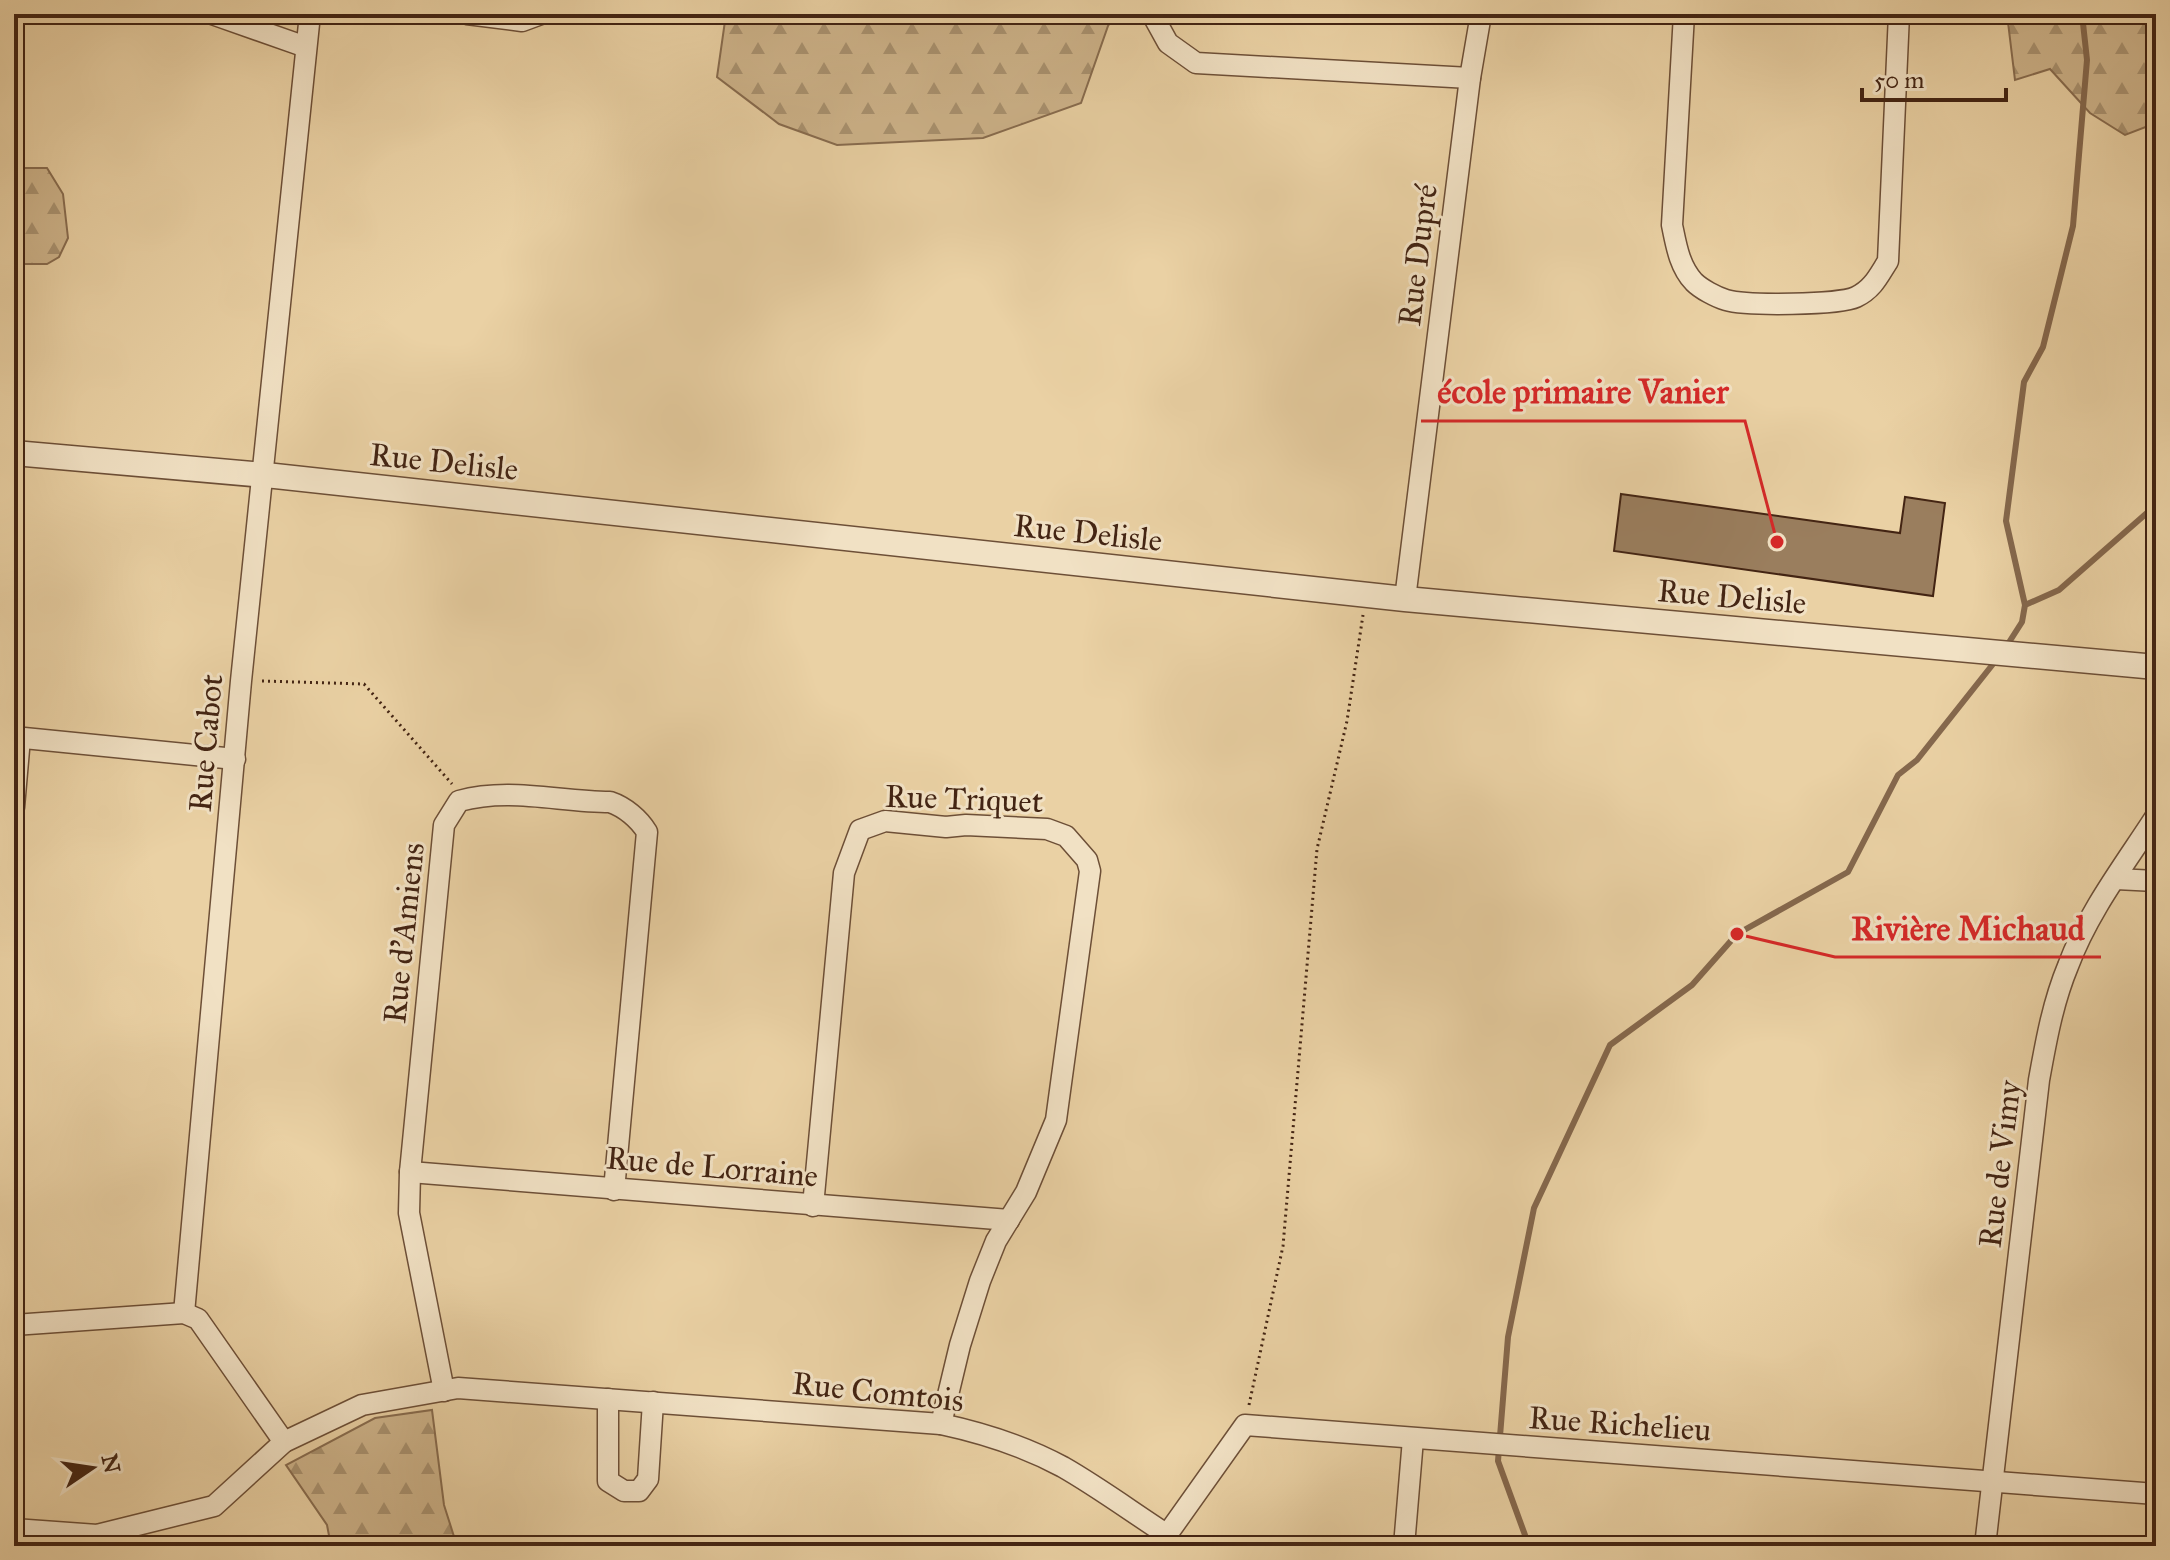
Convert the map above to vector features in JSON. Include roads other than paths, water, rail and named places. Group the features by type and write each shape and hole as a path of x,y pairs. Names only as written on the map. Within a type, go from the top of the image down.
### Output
{"street":[{"path":"212,14 306,47"},
{"name":"Rue Cabot","path":"184,1313 241,681 310,14"},
{"path":"467,14 522,21 541,14"},
{"path":"1152,14 1168,43 1196,63 1470,78"},
{"name":"Rue Dupré","path":"1405,599 1470,78 1481,14"},
{"path":"1684,14 1672,225 1674,245 1691,279 1726,300 1801,303 1853,299 1871,288 1888,261 1899,14"},
{"name":"Rue Delisle","path":"14,453 263,476 1405,599 2156,667"},
{"path":"14,807 17,737 235,759"},
{"name":"Rue d'Amiens","path":"444,1391 409,1213 410,1172 444,825 459,801 481,795 543,795 610,802 620,806 647,832 614,1190"},
{"name":"Rue de Vimy","path":"1985,1546 2039,1080 2054,1008 2068,964 2089,922 2156,816"},
{"name":"Rue Triquet","path":"813,1206 844,873 860,830 885,821 946,827 1037,828 1066,836 1087,860 1090,871 1056,1120 1026,1192 996,1241 980,1281 960,1345 941,1424"},
{"path":"2116,879 2156,881"},
{"name":"Rue de Lorraine","path":"410,1172 1009,1220"},
{"path":"14,1325 184,1313 198,1319 284,1442"},
{"name":"Rue Comtois","path":"14,1529 97,1535 214,1506 284,1442 362,1405 458,1388 941,1424 984,1434 1044,1457 1162,1540"},
{"path":"608,1399 608,1481 624,1491 639,1491 648,1479 653,1402"},
{"name":"Rue Richelieu","path":"1162,1540 1245,1425 2156,1494"},
{"path":"1404,1546 1413,1439"}],"waterway":[{"path":"2025,605 2006,521 2024,382 2043,347 2073,226 2087,60 2082,14"},
{"path":"2006,647 2022,622 2025,605 2059,590 2156,505"},
{"path":"1529,1546 1498,1461 1508,1337 1534,1208 1610,1045 1692,985 1737,934 1848,872 1898,775 1917,760 1997,659"}],"place":[{"name":"école primaire Vanier","path":"1777,542"},
{"name":"Rivière Michaud","path":"1737,934"}]}
